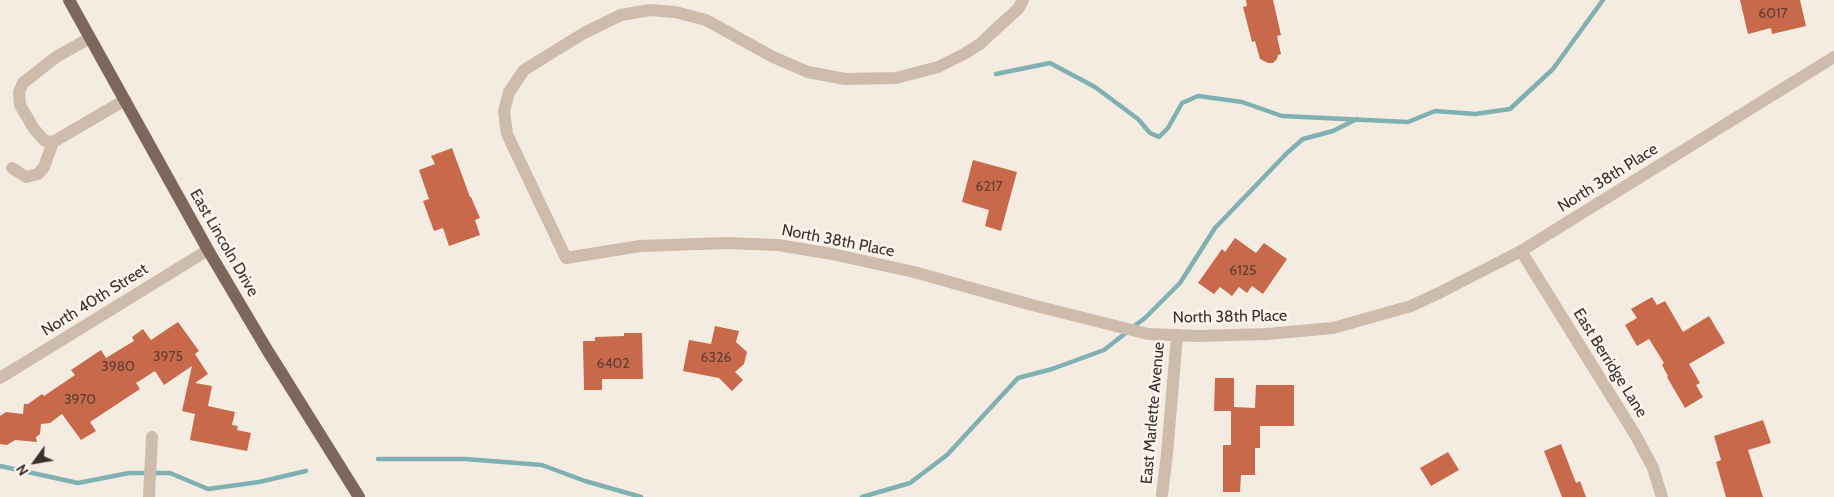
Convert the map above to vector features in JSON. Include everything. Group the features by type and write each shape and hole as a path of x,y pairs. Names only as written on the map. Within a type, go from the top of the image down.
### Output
{"main road":[{"name":"East Lincoln Drive","path":"69,0 208,250 359,497"}],"street":[{"name":"North 38th Place","path":"1023,0 1018,9 992,33 964,54 938,67 896,78 846,79 808,72 773,57 706,20 675,12 650,10 622,15 584,33 524,70 508,92 504,111 507,134 566,258 640,246 727,243 778,245 832,254 914,272 1032,305 1148,334 1198,336 1266,334 1333,328 1411,306 1521,251 1834,57"},
{"path":"90,38 56,57 23,83 19,92 20,105 34,129 45,141 53,142 125,100"},
{"path":"12,168 26,177 38,174 44,167 53,142"},
{"name":"North 40th Street","path":"0,378 208,250"},
{"name":"East Berridge Lane","path":"1521,251 1636,436 1653,468 1662,497"},
{"name":"East Marlette Avenue","path":"1162,494 1177,335"},
{"path":"149,497 152,437"}],"building":[{"path":"1246,0 1273,0 1281,35 1277,36 1281,54 1278,55 1273,63 1260,59 1255,41 1252,42 1243,7 1247,6"},
{"path":"1740,0 1800,0 1806,26 1772,34 1771,28 1748,34"},
{"path":"452,148 480,218 475,220 480,235 449,246 443,228 434,231 423,201 429,199 419,170 435,164 431,156"},
{"path":"973,160 1017,172 1001,231 985,226 989,210 962,202"},
{"path":"1235,238 1256,253 1264,243 1287,259 1263,294 1252,286 1247,293 1239,287 1232,296 1220,287 1214,294 1198,283 1222,249 1225,252"},
{"path":"1652,297 1657,305 1665,301 1683,332 1709,316 1725,343 1689,364 1700,383 1696,385 1703,397 1685,408 1667,377 1662,365 1664,363 1649,339 1637,346 1625,325 1637,318 1631,309"},
{"path":"178,322 199,351 195,354 208,374 195,383 212,386 208,406 235,412 232,425 238,426 237,430 251,433 247,451 190,440 195,414 182,411 192,366 164,385 155,371 136,383 140,389 90,422 96,431 81,440 62,414 50,423 41,424 40,434 36,437 37,442 15,440 7,445 0,444 0,416 6,412 23,414 24,404 28,404 42,394 44,396 75,375 71,370 101,350 106,358 134,341 132,337 143,329 151,340"},
{"path":"715,326 739,331 736,342 747,352 744,364 735,372 743,380 732,391 719,378 683,371 689,340 711,344"},
{"path":"624,333 642,333 643,379 602,379 602,390 584,390 583,341 595,341 595,337 624,336"},
{"path":"1215,378 1234,378 1234,407 1255,408 1256,385 1294,385 1294,426 1260,426 1260,448 1255,448 1255,475 1241,475 1240,492 1223,492 1223,445 1231,445 1231,411 1214,411"},
{"path":"1763,420 1771,443 1748,450 1763,497 1726,497 1716,462 1721,460 1714,436"},
{"path":"1561,444 1576,483 1580,481 1586,497 1562,497 1544,451"},
{"path":"1448,452 1459,470 1431,486 1420,468"}],"waterway":[{"path":"996,74 1050,63 1095,87 1138,119 1150,133 1159,137 1168,128 1182,103 1198,96 1242,102 1282,116 1408,122 1435,111 1475,114 1510,109 1553,69 1603,0"},
{"path":"1133,327 1145,318 1180,283 1215,228 1287,153 1303,139 1333,131 1357,119"},
{"path":"862,497 910,483 947,455 1018,378 1052,369 1104,350 1127,332"},
{"path":"378,459 465,459 542,465 585,481 641,497"},
{"path":"0,466 78,483 129,473 170,473 208,489 259,482 306,471"}]}
